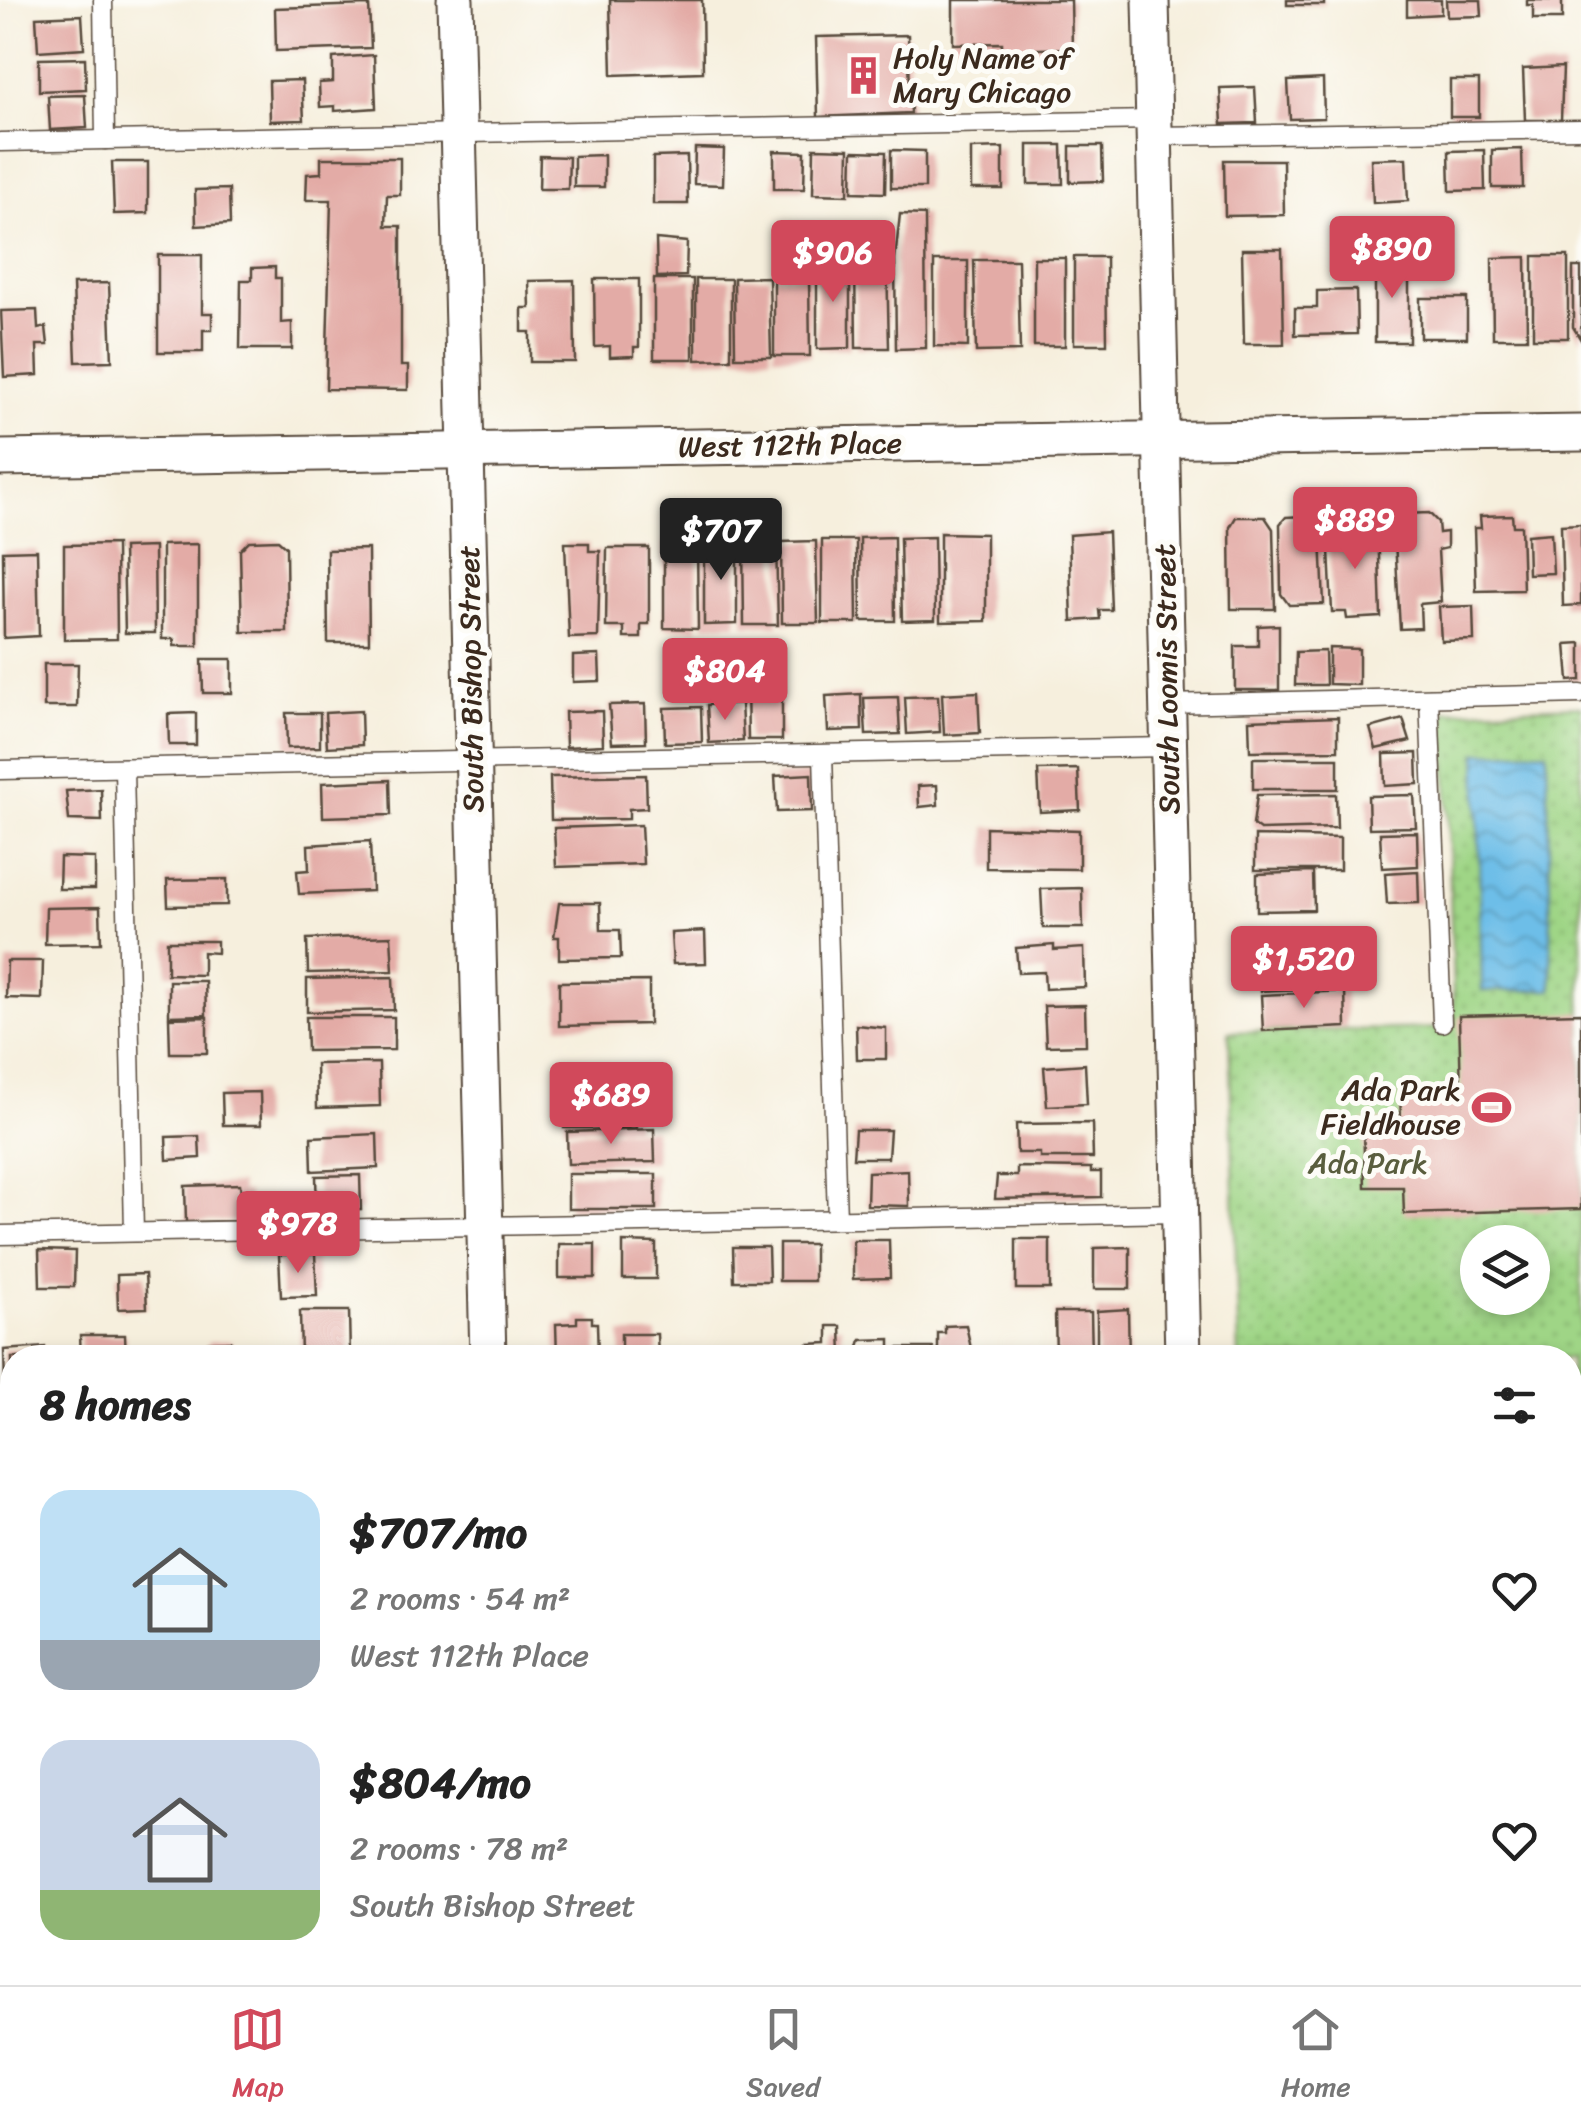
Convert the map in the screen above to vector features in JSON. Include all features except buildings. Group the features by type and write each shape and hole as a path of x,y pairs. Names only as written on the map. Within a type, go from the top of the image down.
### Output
{"street":[{"name":"South Bishop Street","path":"454,0 488,1345"},
{"name":"South Loomis Street","path":"1150,0 1183,1345"},
{"name":"West 112th Place","path":"0,458 1581,433"}],"lane":[{"path":"103,0 105,140"},
{"path":"0,142 1154,128 1581,129"},
{"path":"1167,704 1581,694"},
{"path":"1430,698 1442,1023"},
{"path":"0,770 1168,748"},
{"path":"823,754 837,1219"},
{"path":"124,768 134,1232"},
{"path":"0,1235 1180,1213"}],"green space":[{"name":"Ada Park","path":"1581,706 1581,1345 1239,1345 1229,1032 1454,1028 1445,711"}],"water":[{"path":"1547,751 1552,990 1482,991 1477,753"}],"place":[{"name":"Holy Name of Mary Chicago","path":"863,75"},
{"name":"Ada Park Fieldhouse","path":"1491,1107"}]}
